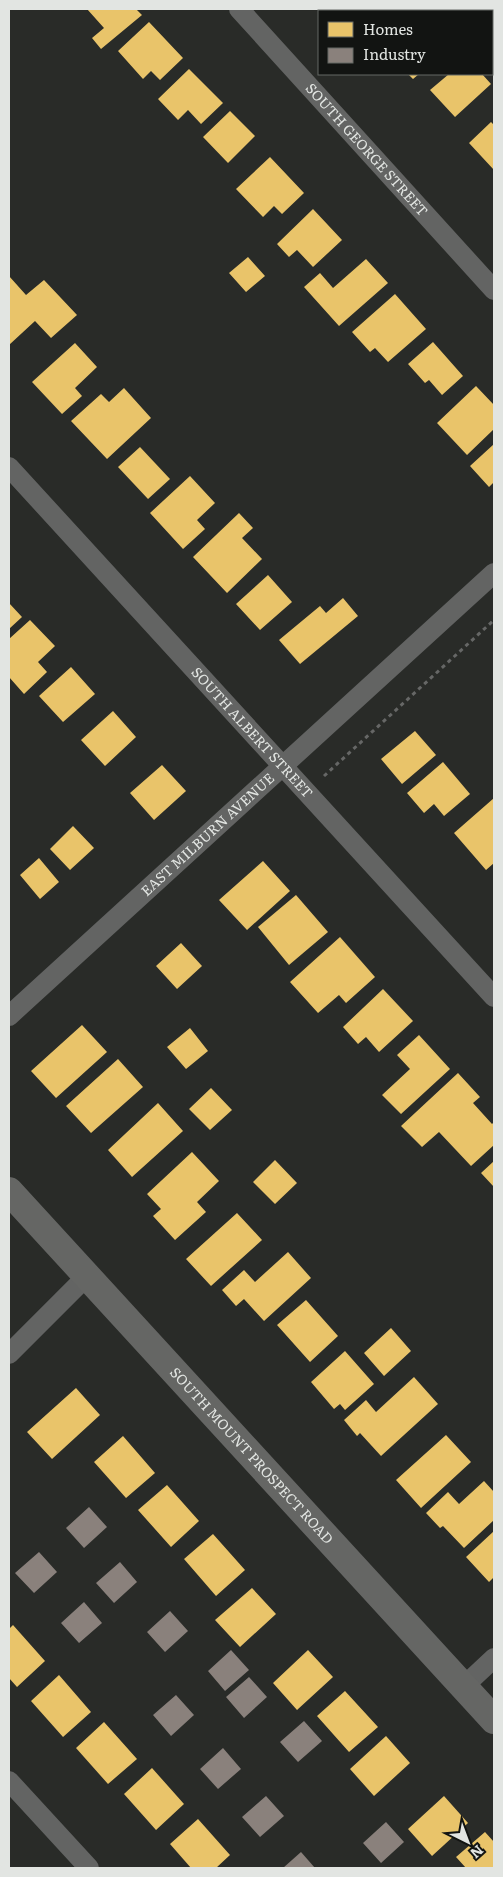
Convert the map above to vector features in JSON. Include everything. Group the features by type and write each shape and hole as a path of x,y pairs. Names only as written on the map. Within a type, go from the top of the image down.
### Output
{"main road":[{"name":"SOUTH MOUNT PROSPECT ROAD","path":"9,1191 494,1720"}],"street":[{"name":"SOUTH GEORGE STREET","path":"239,9 494,290"},
{"name":"SOUTH ALBERT STREET","path":"9,467 494,997"},
{"name":"EAST MILBURN AVENUE","path":"9,1016 494,574"},
{"path":"9,1354 87,1276"},
{"path":"463,1687 494,1658"},
{"path":"9,1781 89,1868"}],"path":[{"path":"318,781 494,620"}],"building: Homes":[{"path":"87,9 136,9 142,15 101,49 92,38 104,28"},
{"path":"342,9 397,9 396,10"},
{"path":"490,9 491,10 466,10"},
{"path":"149,22 183,58 160,80 151,71 143,79 118,51"},
{"path":"189,69 223,103 201,124 188,110 178,120 158,99"},
{"path":"409,75 418,75 413,79"},
{"path":"448,75 483,75 491,84 455,117 430,90"},
{"path":"230,111 255,136 228,163 203,137"},
{"path":"491,122 494,125 494,170 469,143"},
{"path":"270,157 304,193 282,214 274,206 263,217 236,189"},
{"path":"313,209 342,240 313,267 297,250 289,257 277,244"},
{"path":"248,257 265,276 246,292 229,273"},
{"path":"366,259 388,283 339,326 304,287 320,273 333,288"},
{"path":"9,276 26,295 44,280 77,315 51,338 35,321 9,345"},
{"path":"395,294 426,329 388,362 375,348 370,352 352,332"},
{"path":"433,342 463,376 442,395 429,380 425,383 408,364"},
{"path":"75,343 97,367 75,388 82,396 62,414 32,382"},
{"path":"476,386 494,405 494,429 467,455 437,423"},
{"path":"124,388 151,418 107,459 71,421 101,394 109,402"},
{"path":"494,444 494,482 489,487 470,466"},
{"path":"140,447 170,479 148,499 118,467"},
{"path":"190,476 215,503 197,520 205,529 183,549 150,513"},
{"path":"239,513 253,528 242,538 262,559 227,593 193,557"},
{"path":"268,575 292,602 260,630 236,604"},
{"path":"343,598 358,616 300,664 279,640 320,606 326,613"},
{"path":"9,603 22,617 9,629"},
{"path":"30,620 55,646 38,662 47,672 24,694 9,677 9,639"},
{"path":"71,667 95,694 63,722 39,696"},
{"path":"113,711 136,737 105,766 81,740"},
{"path":"415,731 436,755 402,784 381,759"},
{"path":"443,762 470,794 444,816 434,804 424,813 407,793"},
{"path":"162,765 186,791 154,820 130,793"},
{"path":"494,798 494,863 486,870 454,833"},
{"path":"73,826 94,848 70,870 50,849"},
{"path":"39,858 59,882 40,899 20,875"},
{"path":"263,861 290,891 247,930 219,900"},
{"path":"296,895 328,932 289,965 258,927"},
{"path":"340,937 375,977 346,1003 339,995 318,1013 290,982"},
{"path":"181,943 202,966 177,989 156,966"},
{"path":"383,989 413,1021 379,1052 366,1037 358,1044 343,1027"},
{"path":"82,1025 107,1052 56,1098 31,1071"},
{"path":"190,1028 208,1051 186,1069 167,1047"},
{"path":"419,1035 450,1069 401,1114 382,1095 410,1069 397,1055"},
{"path":"118,1059 143,1087 91,1133 66,1106"},
{"path":"458,1073 480,1097 473,1103 492,1124 494,1122 494,1145 471,1166 439,1132 422,1147 401,1126"},
{"path":"211,1088 232,1110 210,1130 189,1109"},
{"path":"158,1103 183,1131 132,1177 108,1150"},
{"path":"192,1152 219,1181 197,1202 206,1212 175,1240 153,1216 161,1209 147,1194"},
{"path":"275,1160 297,1183 275,1204 253,1182"},
{"path":"494,1161 494,1187 481,1173"},
{"path":"237,1213 262,1240 211,1286 186,1259"},
{"path":"288,1252 311,1278 264,1321 244,1299 236,1306 222,1290 244,1270 255,1282"},
{"path":"306,1300 338,1336 310,1362 277,1325"},
{"path":"391,1328 411,1351 384,1376 364,1353"},
{"path":"345,1351 374,1384 345,1410 340,1404 334,1409 311,1382"},
{"path":"414,1377 438,1404 381,1456 360,1433 357,1436 344,1420 366,1400 376,1412"},
{"path":"76,1388 100,1415 52,1459 27,1432"},
{"path":"446,1435 471,1462 421,1508 396,1480"},
{"path":"123,1436 155,1473 126,1498 94,1462"},
{"path":"484,1481 494,1492 494,1520 464,1548 443,1526 440,1528 426,1513 448,1492 459,1504"},
{"path":"167,1485 199,1521 171,1547 138,1510"},
{"path":"494,1531 494,1577 489,1582 466,1557"},
{"path":"213,1534 245,1570 216,1596 184,1559"},
{"path":"252,1588 276,1614 240,1647 215,1620"},
{"path":"13,1625 45,1661 17,1687 9,1678 9,1629"},
{"path":"308,1650 333,1677 297,1710 273,1683"},
{"path":"59,1675 91,1712 63,1737 31,1701"},
{"path":"345,1691 378,1727 349,1752 317,1716"},
{"path":"104,1722 137,1759 108,1784 76,1748"},
{"path":"386,1736 410,1763 374,1796 350,1769"},
{"path":"152,1768 184,1804 156,1830 124,1794"},
{"path":"444,1796 468,1823 432,1856 408,1829"},
{"path":"198,1819 230,1855 216,1868 191,1868 170,1844"},
{"path":"485,1832 494,1842 494,1868 466,1868 456,1857"}],"building: Industry":[{"path":"89,1507 107,1527 84,1548 66,1528"},
{"path":"39,1552 57,1572 34,1593 15,1573"},
{"path":"120,1562 137,1582 114,1603 96,1583"},
{"path":"84,1602 102,1623 79,1643 61,1623"},
{"path":"170,1611 188,1631 165,1652 147,1632"},
{"path":"231,1650 249,1670 225,1691 208,1671"},
{"path":"249,1677 267,1697 244,1718 226,1697"},
{"path":"176,1695 194,1715 171,1736 153,1715"},
{"path":"304,1721 322,1741 298,1762 280,1742"},
{"path":"223,1748 241,1769 218,1789 200,1769"},
{"path":"266,1796 284,1816 260,1837 242,1817"},
{"path":"386,1822 404,1842 381,1863 363,1843"},
{"path":"301,1852 315,1868 283,1868"}]}
